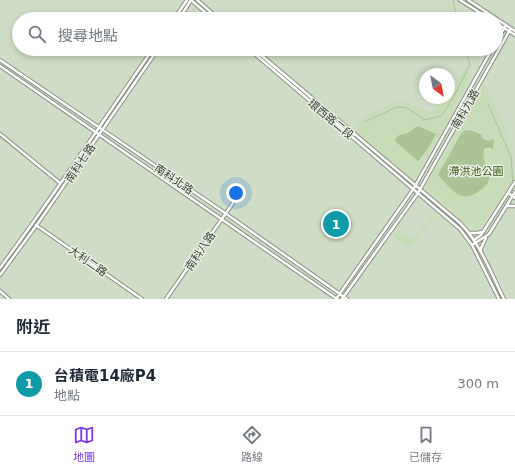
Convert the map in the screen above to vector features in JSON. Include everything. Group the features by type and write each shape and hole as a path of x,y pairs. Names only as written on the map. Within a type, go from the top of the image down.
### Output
{"street":[{"path":"179,12 187,0"},
{"path":"183,12 191,0 205,12"},
{"path":"197,0 211,12"},
{"path":"460,0 479,12"},
{"path":"468,0 486,12"},
{"path":"503,23 515,31"},
{"path":"506,25 504,28 515,35"},
{"name":"南科九路","path":"503,43 511,28"},
{"name":"南科七路","path":"0,276 148,56"},
{"name":"南科七路","path":"100,129 153,56"},
{"name":"環西路二段","path":"257,56 418,192"},
{"name":"環西路二段","path":"262,56 420,189"},
{"name":"南科九路","path":"414,188 488,56"},
{"name":"南科九路","path":"418,192 495,56"},
{"name":"南科北路","path":"0,60 225,213 339,294 342,298 347,299"},
{"name":"南科北路","path":"0,66 336,299"},
{"path":"0,134 60,183"},
{"name":"南科七路","path":"0,268 35,225 60,183 97,134"},
{"path":"502,213 514,197 515,182"},
{"path":"336,299 414,188"},
{"path":"420,189 470,233 504,299"},
{"path":"475,242 508,193 514,190"},
{"path":"342,298 418,192 460,228 471,244 499,299"},
{"path":"508,193 514,197"},
{"name":"南科八路","path":"166,299 233,203"},
{"path":"482,256 481,248 502,213 507,206 515,206"},
{"name":"大利二路","path":"35,225 142,299"},
{"path":"470,233 478,233 484,230"},
{"path":"471,244 489,234"},
{"path":"0,291 9,299"}],"shaded area":[{"path":"0,0 515,0 515,299 0,299"},
{"path":"418,126 436,134 427,150 418,161 395,141 398,136 406,134"},
{"path":"465,130 473,131 482,135 482,138 488,141 494,139 493,149 489,147 484,149 483,154 489,175 488,183 473,195 467,197 456,193 438,175 461,134"}],"green space":[{"name":"滯洪池公園","path":"466,69 471,78 417,176 411,178 358,133 356,124 371,113 399,100 431,113 438,104 455,104 455,83"},
{"name":"滯洪池公園","path":"485,84 502,121 513,156 515,178 478,230 469,226 425,188"},
{"path":"434,212 437,214 410,248 394,237 399,230 413,240"}],"waterway":[{"path":"453,0 456,12"},
{"path":"364,122 397,107 407,108 425,120 441,116 454,96 470,65 467,56"},
{"path":"488,104 511,157 513,184"}],"place":[{"name":"台積電14廠P4","path":"336,224"}]}
